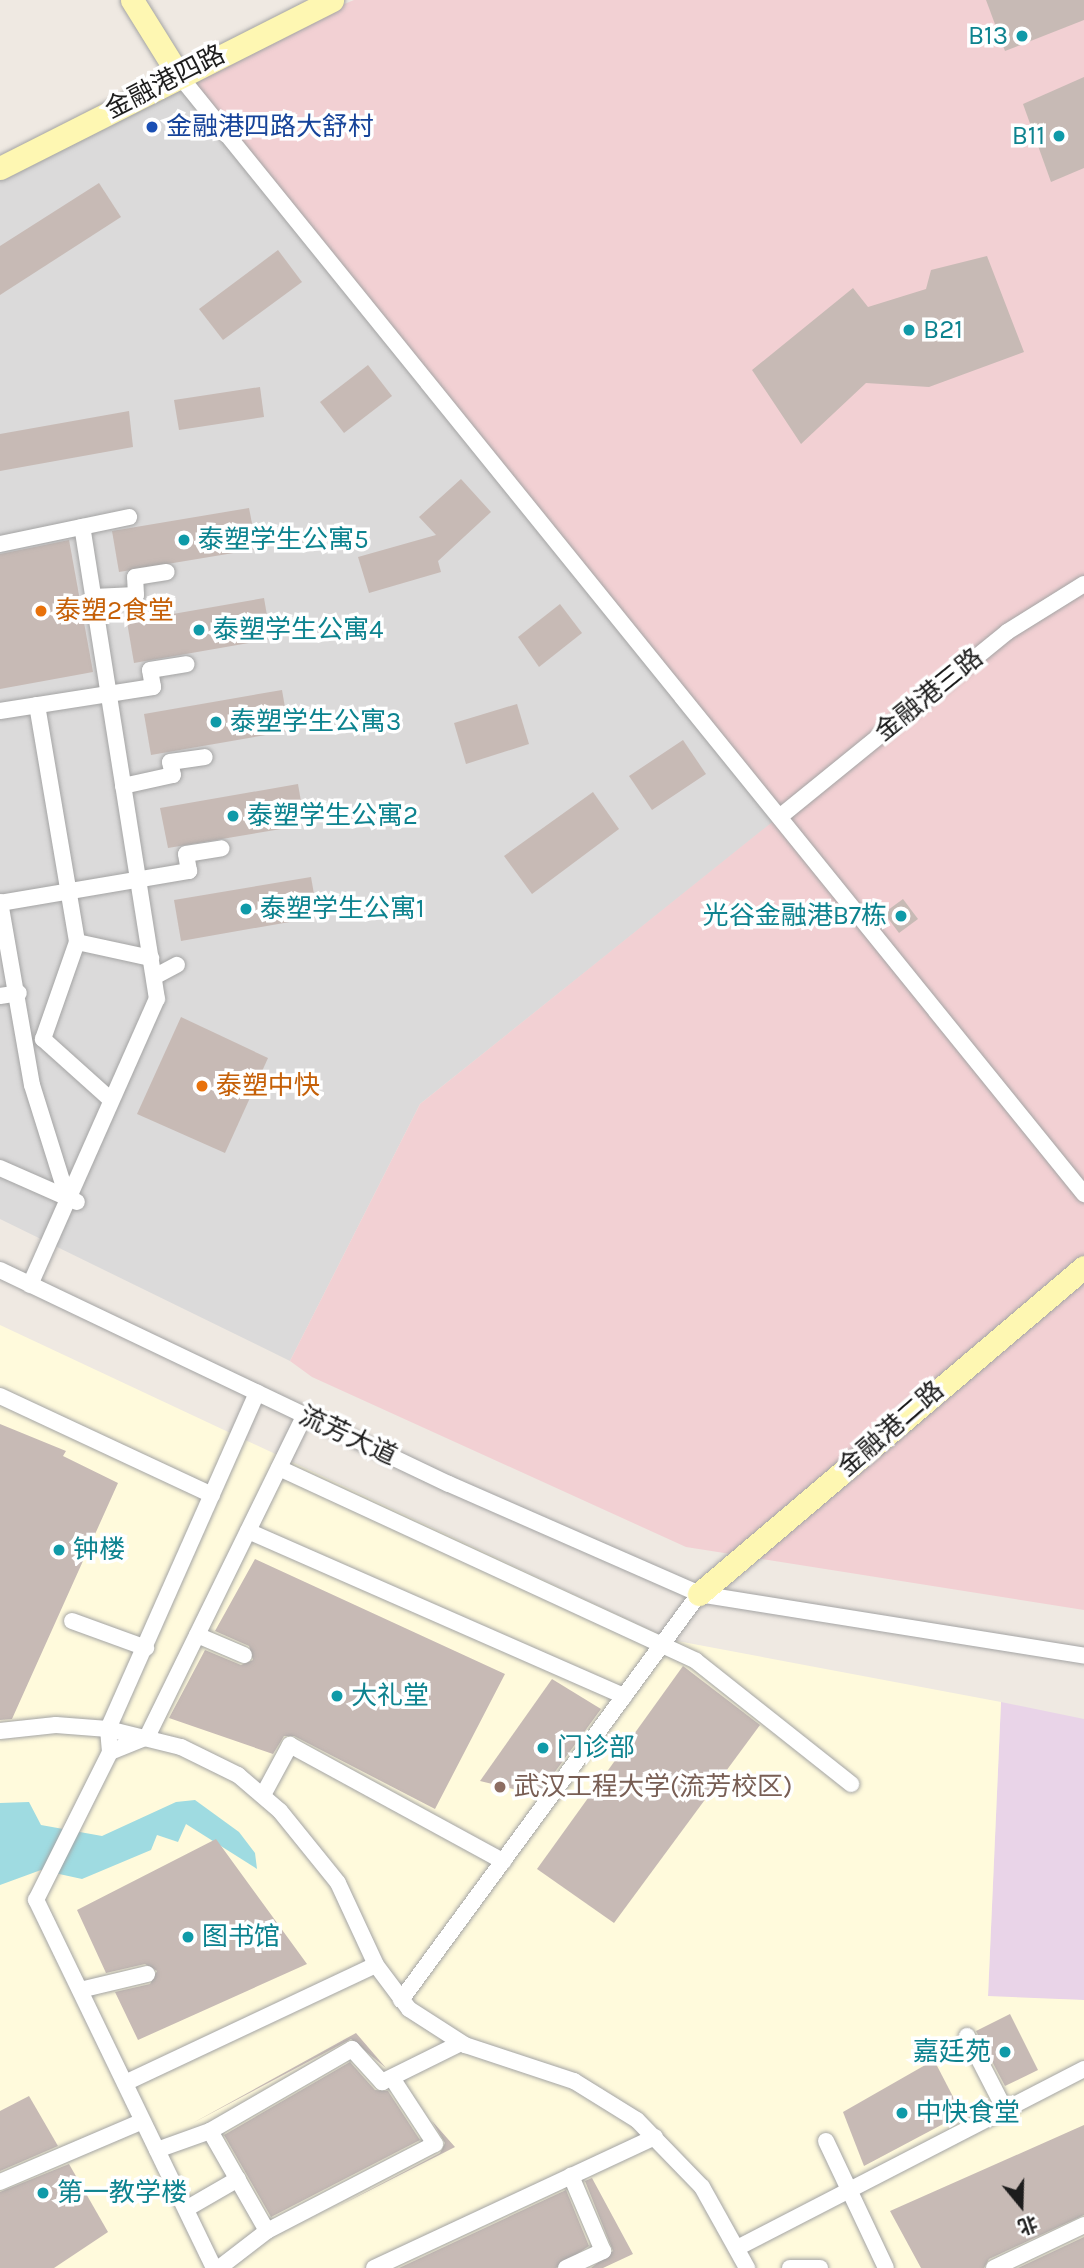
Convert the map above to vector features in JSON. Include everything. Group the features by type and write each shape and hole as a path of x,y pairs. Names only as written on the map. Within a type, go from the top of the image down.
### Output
{"street":[{"path":"132,0 177,74 782,815 1084,1194"},
{"name":"金融港四路","path":"0,169 177,74 332,0"},
{"path":"0,544 129,517"},
{"path":"30,1285 72,1199 111,1100 157,999 82,527"},
{"path":"93,597 136,595 135,577 167,572"},
{"name":"金融港三路","path":"782,815 1007,632 1084,584"},
{"path":"0,711 153,687 150,670 187,664"},
{"path":"37,705 77,942 43,1039 111,1100"},
{"path":"123,786 173,775 170,762 205,757"},
{"path":"72,1199 36,1105 19,993 0,903 189,871 186,854 222,848"},
{"path":"77,942 151,958"},
{"path":"154,977 177,965"},
{"path":"0,996 19,993"},
{"path":"0,1168 72,1199"},
{"name":"金融港二路","path":"699,1594 1084,1267"},
{"name":"流芳大道","path":"0,1270 305,1415 699,1594 1084,1656"},
{"path":"257,1392 108,1729 110,1752 36,1900 216,2268 267,2231 435,2144 392,2078"},
{"path":"0,1396 212,1495"},
{"path":"110,1752 147,1737 305,1415"},
{"path":"279,1468 696,1661 851,1784"},
{"path":"248,1531 624,1696"},
{"path":"401,2000 699,1594"},
{"path":"72,1621 146,1648"},
{"path":"197,1635 244,1656"},
{"path":"0,1731 56,1725 108,1729 147,1737 210,1759 263,1795 338,1883 376,1965 401,2000 461,2043 575,2081 655,2137 702,2187 739,2247 747,2268"},
{"path":"263,1795 290,1745 503,1861"},
{"path":"125,2083 376,1965"},
{"path":"80,1990 147,1974"},
{"path":"967,2035 1004,2108"},
{"path":"157,2150 210,2131 352,2049 382,2082 461,2043"},
{"path":"739,2247 1004,2108 1084,2070"},
{"path":"0,2182 143,2121"},
{"path":"210,2131 267,2231"},
{"path":"374,2268 655,2137"},
{"path":"826,2141 881,2265"},
{"path":"566,2268 603,2250 571,2176"},
{"path":"186,2209 237,2179"},
{"path":"994,2268 1084,2225"},
{"path":"790,2268 820,2268"}],"shaded area":[{"path":"354,0 1084,0 1084,1610 686,1547 312,1377 290,1361 420,1104 781,815 178,74"},
{"path":"178,74 782,815 420,1104 290,1361 0,1219 0,172"},
{"name":"武汉工程大学(流芳校区)","path":"0,1325 672,1640 1001,1702 988,1996 1084,2000 1084,2268 0,2268"},
{"path":"1001,1702 1084,1719 1084,2000 988,1997"}],"water":[{"path":"195,1800 239,1832 255,1853 257,1869 186,1824 178,1842 157,1835 151,1850 82,1879 41,1870 0,1885 0,1803 29,1802 41,1825 102,1836 176,1802"}],"building":[{"name":"B13","path":"986,0 1084,0 1084,20 1005,51"},
{"name":"B11","path":"1084,77 1084,168 1051,182 1023,104"},
{"path":"99,183 121,217 0,295 0,246"},
{"path":"278,250 302,282 223,340 199,309"},
{"name":"B21","path":"987,256 1024,352 929,387 866,383 801,444 752,370 853,288 868,307 926,289 931,270"},
{"path":"368,365 392,396 344,433 320,402"},
{"path":"260,387 264,417 179,430 174,400"},
{"path":"129,411 133,447 0,471 0,434"},
{"path":"461,479 491,512 438,561 441,572 369,593 358,557 436,535 419,517"},
{"name":"泰塑学生公寓5","path":"249,508 257,549 119,572 112,531"},
{"name":"泰塑2食堂","path":"69,540 93,672 0,689 0,554"},
{"name":"泰塑学生公寓4","path":"264,598 271,639 134,663 127,622"},
{"path":"560,604 582,633 539,667 518,637"},
{"name":"泰塑学生公寓3","path":"282,690 289,731 151,755 144,714"},
{"path":"517,704 529,744 466,764 454,723"},
{"path":"683,740 706,774 652,810 629,776"},
{"name":"泰塑学生公寓2","path":"298,784 305,825 168,848 160,808"},
{"path":"593,792 619,829 532,894 504,856"},
{"name":"泰塑学生公寓1","path":"311,877 318,917 181,941 174,900"},
{"name":"光谷金融港B7栋","path":"903,899 918,919 899,933 884,913"},
{"name":"泰塑中快","path":"181,1017 268,1058 225,1153 137,1114"},
{"name":"钟楼","path":"0,1424 66,1451 63,1456 118,1483 12,1719 0,1720"},
{"name":"大礼堂","path":"255,1559 505,1674 435,1809 294,1736 284,1736 273,1754 169,1718 205,1650 241,1665 253,1660 249,1646 215,1631"},
{"path":"683,1666 760,1725 614,1923 537,1869"},
{"name":"门诊部","path":"552,1679 601,1709 538,1795 480,1781"},
{"name":"图书馆","path":"216,1839 307,1964 138,2040 115,1992 150,1984 157,1971 145,1964 106,1973 77,1910"},
{"name":"嘉廷苑","path":"1010,2014 1038,2070 1005,2086 976,2031"},
{"path":"356,2033 386,2068 351,2039 191,2124"},
{"name":"中快食堂","path":"934,2060 962,2114 864,2166 843,2112"},
{"path":"350,2062 375,2090 388,2091 420,2140 271,2217 224,2135"},
{"path":"29,2096 58,2146 0,2171 0,2111"},
{"path":"432,2121 455,2147 331,2210 440,2153 445,2143"},
{"path":"1084,2125 1084,2215 989,2259 984,2268 921,2268 890,2211"},
{"name":"第一教学楼","path":"69,2164 108,2232 54,2268 0,2268 0,2192"},
{"path":"592,2178 633,2254 603,2268 591,2268 613,2251 585,2181"},
{"path":"566,2190 589,2246 556,2268 399,2268"},
{"path":"1084,2237 1084,2268 1018,2268"}],"place":[{"name":"B13","path":"1022,36"},
{"name":"金融港四路大舒村","path":"152,127"},
{"name":"B11","path":"1059,136"},
{"name":"B21","path":"909,330"},
{"name":"泰塑学生公寓5","path":"184,540"},
{"name":"泰塑2食堂","path":"41,611"},
{"name":"泰塑学生公寓4","path":"199,630"},
{"name":"泰塑学生公寓3","path":"216,722"},
{"name":"泰塑学生公寓2","path":"233,816"},
{"name":"泰塑学生公寓1","path":"246,909"},
{"name":"光谷金融港B7栋","path":"901,916"},
{"name":"泰塑中快","path":"202,1086"},
{"name":"钟楼","path":"59,1550"},
{"name":"大礼堂","path":"337,1696"},
{"name":"门诊部","path":"543,1748"},
{"name":"武汉工程大学(流芳校区)","path":"500,1787"},
{"name":"图书馆","path":"188,1937"},
{"name":"嘉廷苑","path":"1005,2052"},
{"name":"中快食堂","path":"902,2113"},
{"name":"第一教学楼","path":"43,2193"}]}
